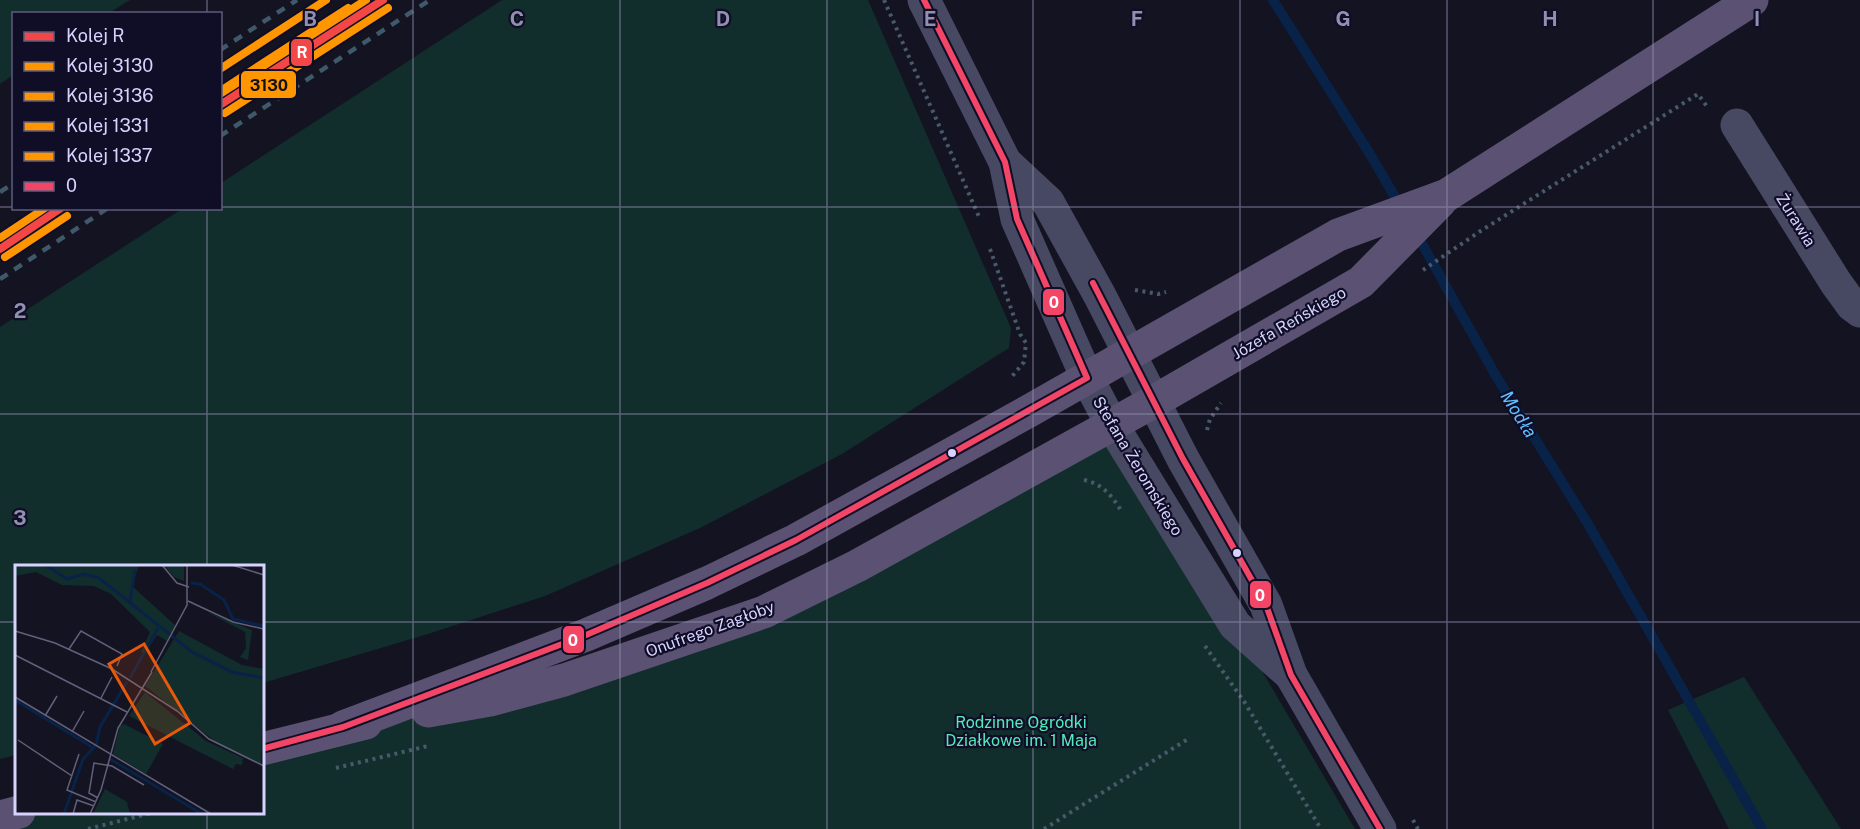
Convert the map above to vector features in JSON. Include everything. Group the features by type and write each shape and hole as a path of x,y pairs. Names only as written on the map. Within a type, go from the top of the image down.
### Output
{"main road":[{"name":"Józefa Reńskiego","path":"1087,378 1338,235 1447,195 1752,0"},
{"name":"Józefa Reńskiego","path":"1112,425 1361,282 1447,195"},
{"name":"Onufrego Zagłoby","path":"343,728 586,635 707,583 796,540 1087,378"},
{"name":"Onufrego Zagłoby","path":"264,748 343,728 490,699 564,680 764,612 866,561 1112,425"},
{"path":"0,817 15,814"}],"street":[{"name":"Stefana Żeromskiego","path":"924,0 1005,162 1017,219 1087,378 1112,425 1235,625 1290,675"},
{"name":"Żurawia","path":"1737,125 1836,283 1852,305 1860,310"},
{"name":"Stefana Żeromskiego","path":"1005,162 1048,202 1100,296 1183,459 1266,604 1290,675 1380,829"}],"path":[{"path":"884,0 982,225"},
{"path":"1423,270 1479,232 1698,94 1720,123 1737,125"},
{"path":"990,247 1020,334 1026,344 1024,362 1010,379"},
{"path":"1208,439 1206,432 1210,419 1222,402"},
{"path":"1044,829 1188,739"},
{"path":"88,829 151,814"},
{"path":"1413,819 1418,829"}],"green space":[{"path":"0,0 130,0 111,12 12,12 12,76 0,84"},
{"path":"502,0 868,0 1011,328 1009,348 842,454 700,528 545,596 428,634 264,683 264,565 15,565 15,755 0,759 0,327 180,210 222,210 222,182"},
{"name":"Rodzinne Ogródki Działkowe im. 1 Maja","path":"1112,425 1235,625 1355,829 0,829 20,814 264,814 264,754 764,612"},
{"path":"1744,677 1841,829 1729,829 1668,710"}],"waterway":[{"name":"Modła","path":"1273,0 1402,209"},
{"name":"Modła","path":"1416,233 1496,376 1588,524 1762,829"}],"railway":[{"path":"222,49 297,0"},
{"path":"222,135 430,0"},
{"path":"0,192 12,184"},
{"path":"0,279 105,210"}],"rail line":[{"name":"1337","path":"222,68 326,0"},
{"name":"3136","path":"222,93 366,0"},
{"name":"R","path":"222,104 383,0"},
{"name":"1331","path":"225,88 348,8"},
{"name":"3130","path":"225,113 388,8"},
{"name":"3136","path":"0,238 42,210"},
{"name":"R","path":"0,249 58,210"},
{"name":"3130","path":"5,257 67,216"}],"transit line":[{"name":"0","path":"264,748 343,727 586,635 707,583 796,540 1087,378 1017,219 1005,162 924,0"},
{"name":"0","path":"1093,283 1183,459 1266,605 1291,675 1380,829"}]}
